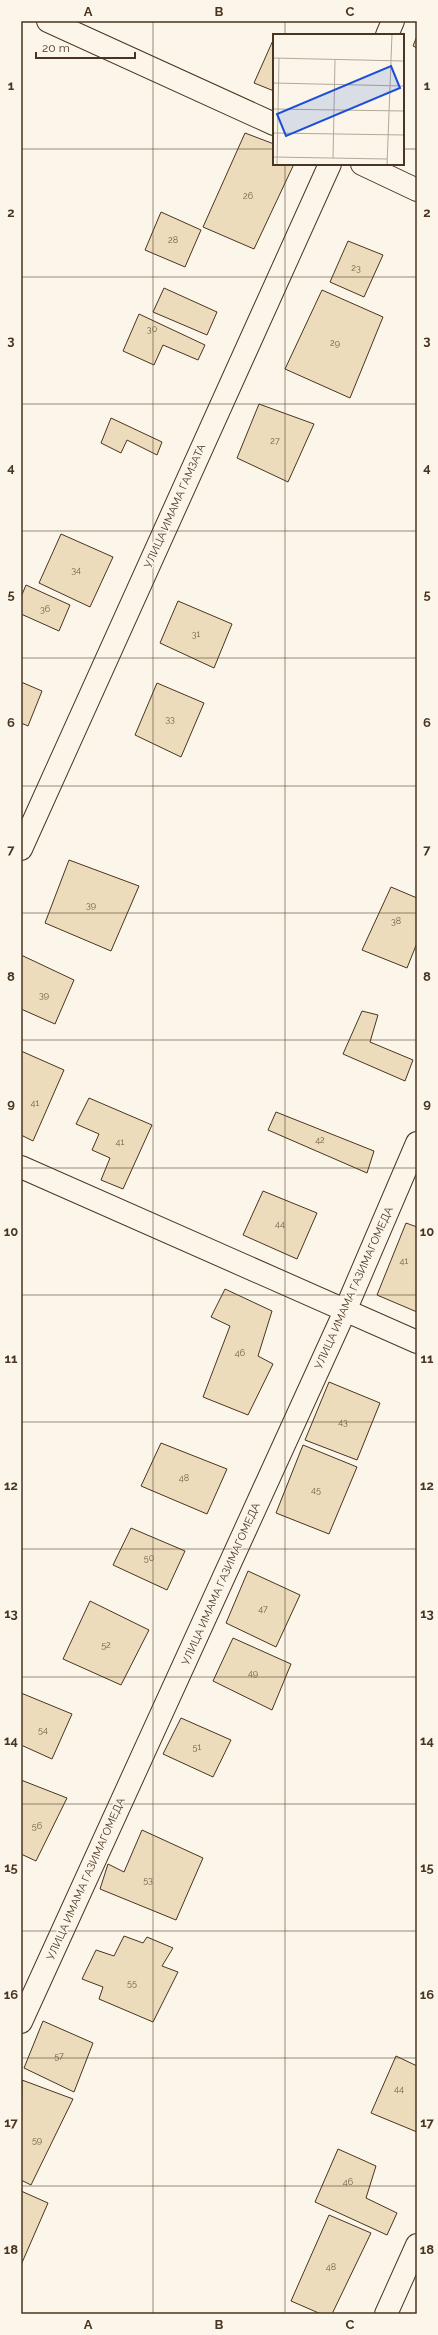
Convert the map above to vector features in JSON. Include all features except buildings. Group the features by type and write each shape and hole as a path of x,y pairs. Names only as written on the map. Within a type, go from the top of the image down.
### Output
{"street":[{"path":"48,21 273,124"},
{"path":"387,34 393,21"},
{"name":"УЛИЦА ИМАМА ГАМЗАТА","path":"21,849 330,165"},
{"path":"364,165 417,190"},
{"name":"УЛИЦА ИМАМА ГАЗИМАГОМЕДА","path":"21,2022 345,1310 417,1144"},
{"path":"21,1167 417,1342"},
{"path":"386,2314 417,2245"}]}
